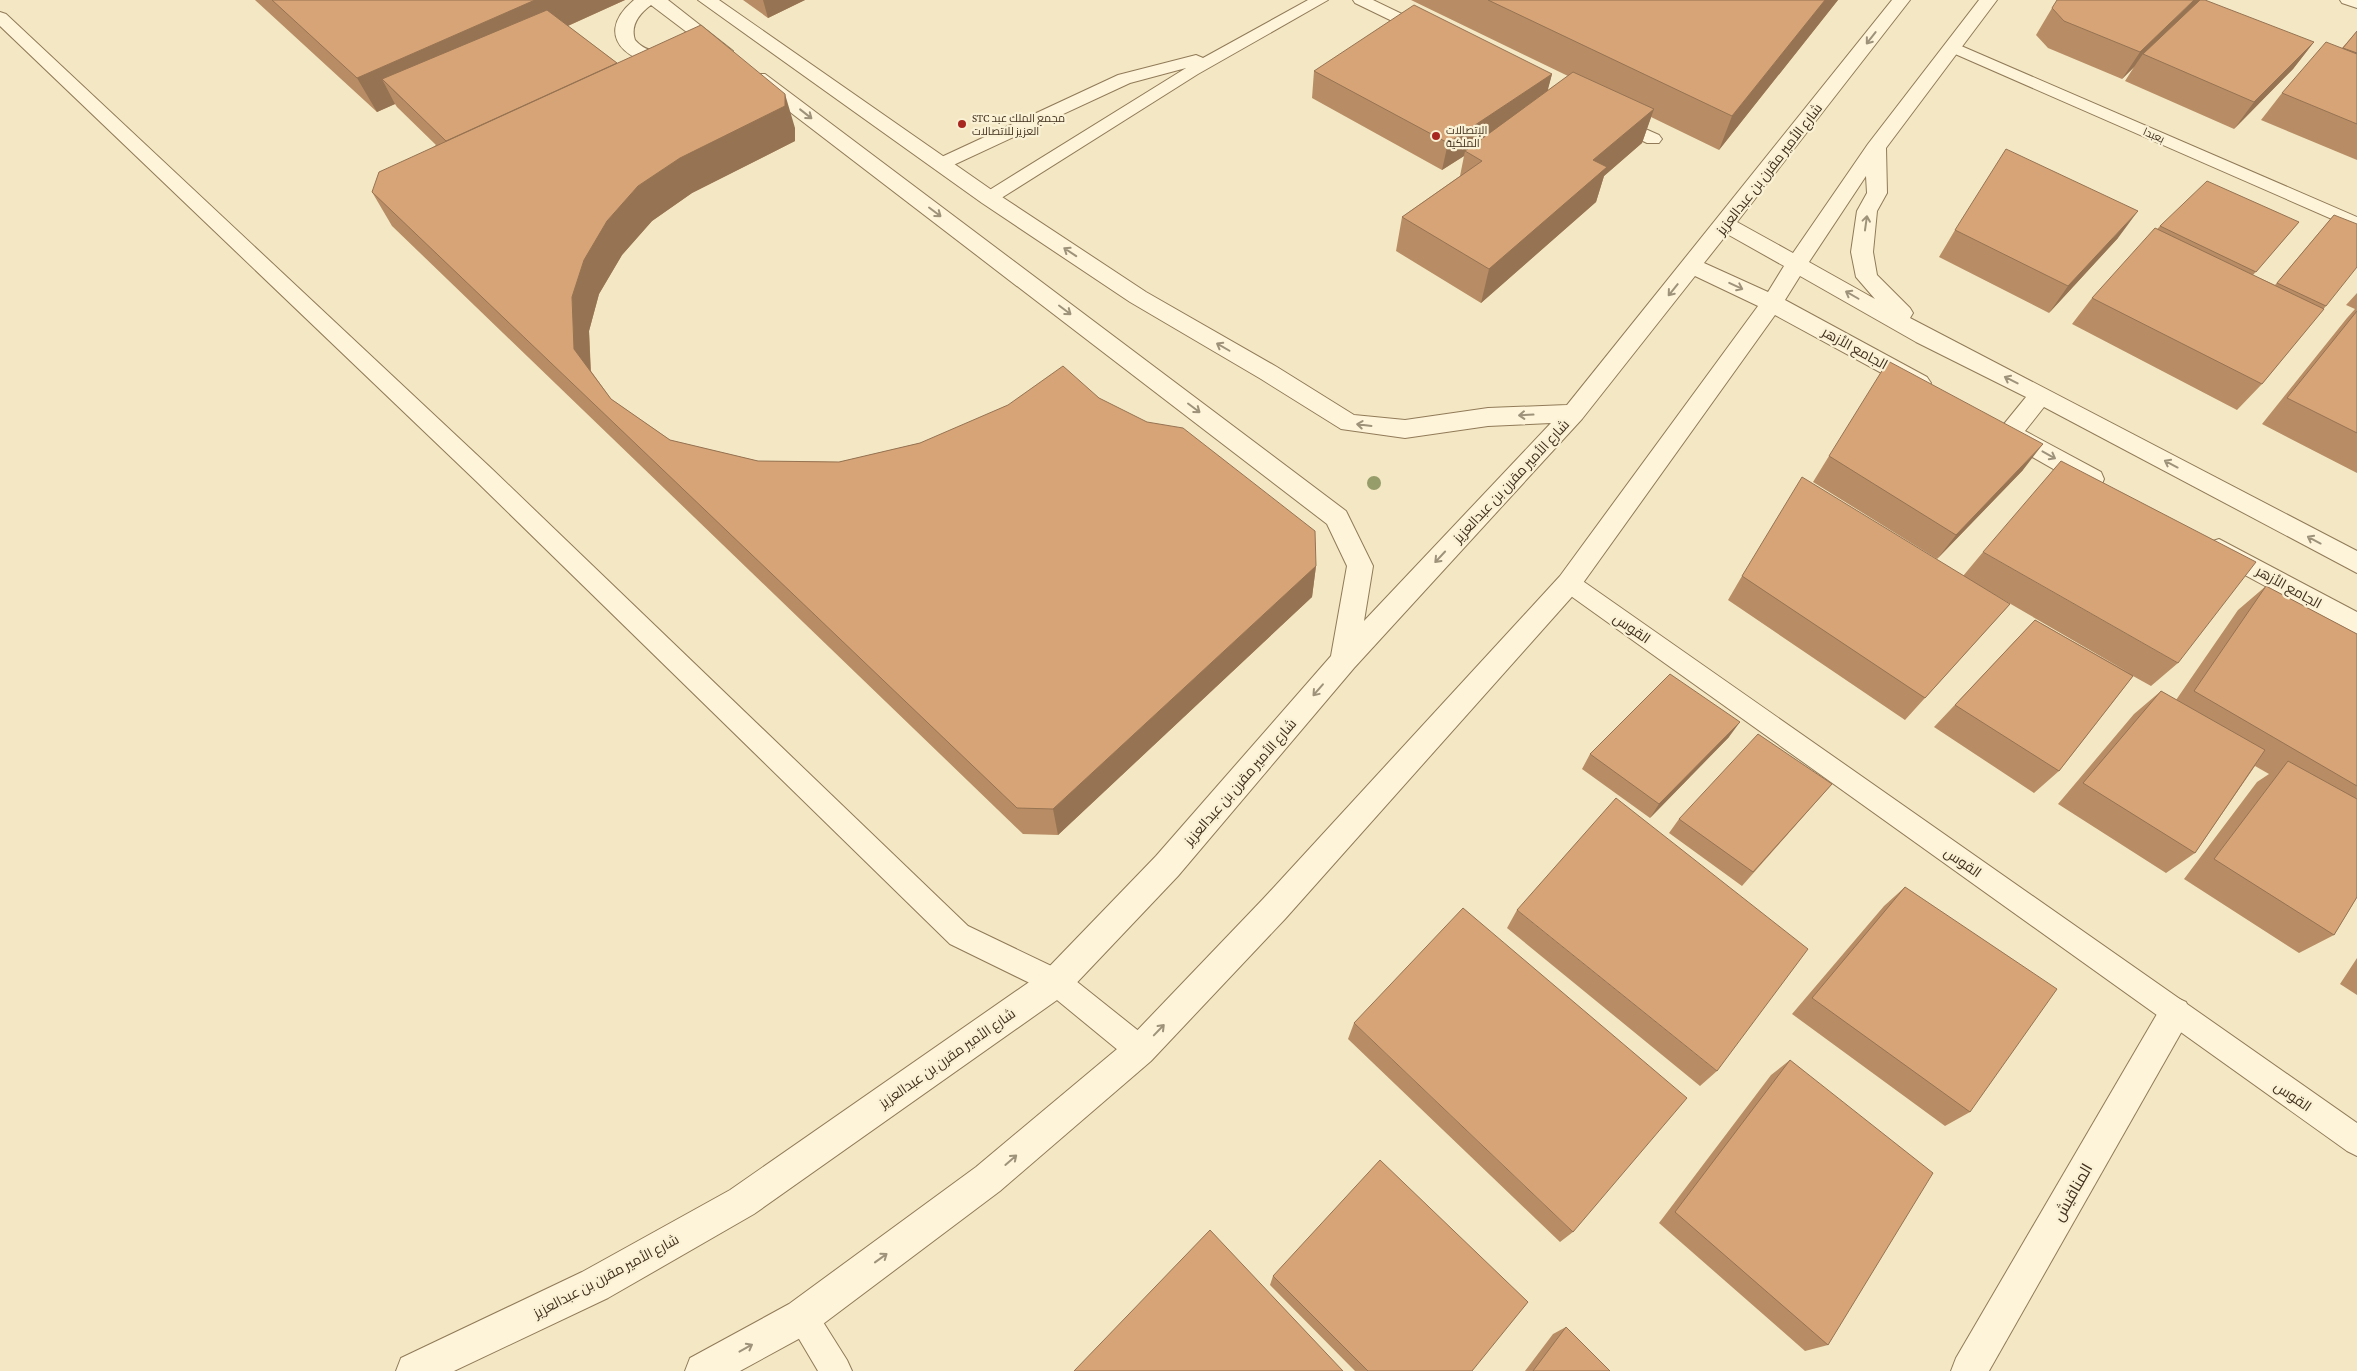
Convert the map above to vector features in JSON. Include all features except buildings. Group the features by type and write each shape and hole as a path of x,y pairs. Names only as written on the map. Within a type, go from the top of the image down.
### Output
{"street":[{"path":"645,0 634,8 625,21 623,35 628,46 642,55 685,57 724,51"},
{"path":"656,0 1337,518 1360,566 1344,660"},
{"path":"707,0 989,198 1138,298 1269,373 1350,423 1405,429 1488,417 1574,413"},
{"name":"شارع الأمير مقرن بن عبدالعزيز","path":"414,1371 595,1285 742,1202 1056,982 1167,866 1344,660 1574,413 1901,0"},
{"path":"703,1371 802,1317 988,1179 1140,1050 1274,909 1568,583 1772,303 1796,263 1876,149 1988,0"},
{"path":"1876,149 1877,193 1868,211 1862,252 1867,277 1924,336"},
{"path":"1725,224 1924,336 2041,395 2357,563"},
{"name":"الجامع الأزهر","path":"1692,266 1772,303 1936,393"},
{"path":"2010,434 2041,395"},
{"path":"1986,420 2114,491"},
{"name":"الجامع الأزهر","path":"2201,539 2357,625"},
{"name":"المناقيش","path":"1969,1371 2175,1013"}],"lane":[{"path":"989,198 1222,54 1320,0"},
{"path":"1361,0 1441,38"},
{"path":"2348,0 2357,3"},
{"path":"0,17 484,474 959,935 1056,982 1140,1050"},
{"name":"بعبدا","path":"1952,47 2357,224"},
{"path":"941,164 1124,79 1222,54"},
{"path":"1600,114 1653,139"},
{"name":"القوس","path":"1568,583 2357,1141"},
{"path":"802,1317 836,1371"}],"place":[{"name":"STC مجمع الملك عبد العزيز للاتصالات","path":"962,124"},
{"name":"الإتصالات الملكية","path":"1436,136"}]}
